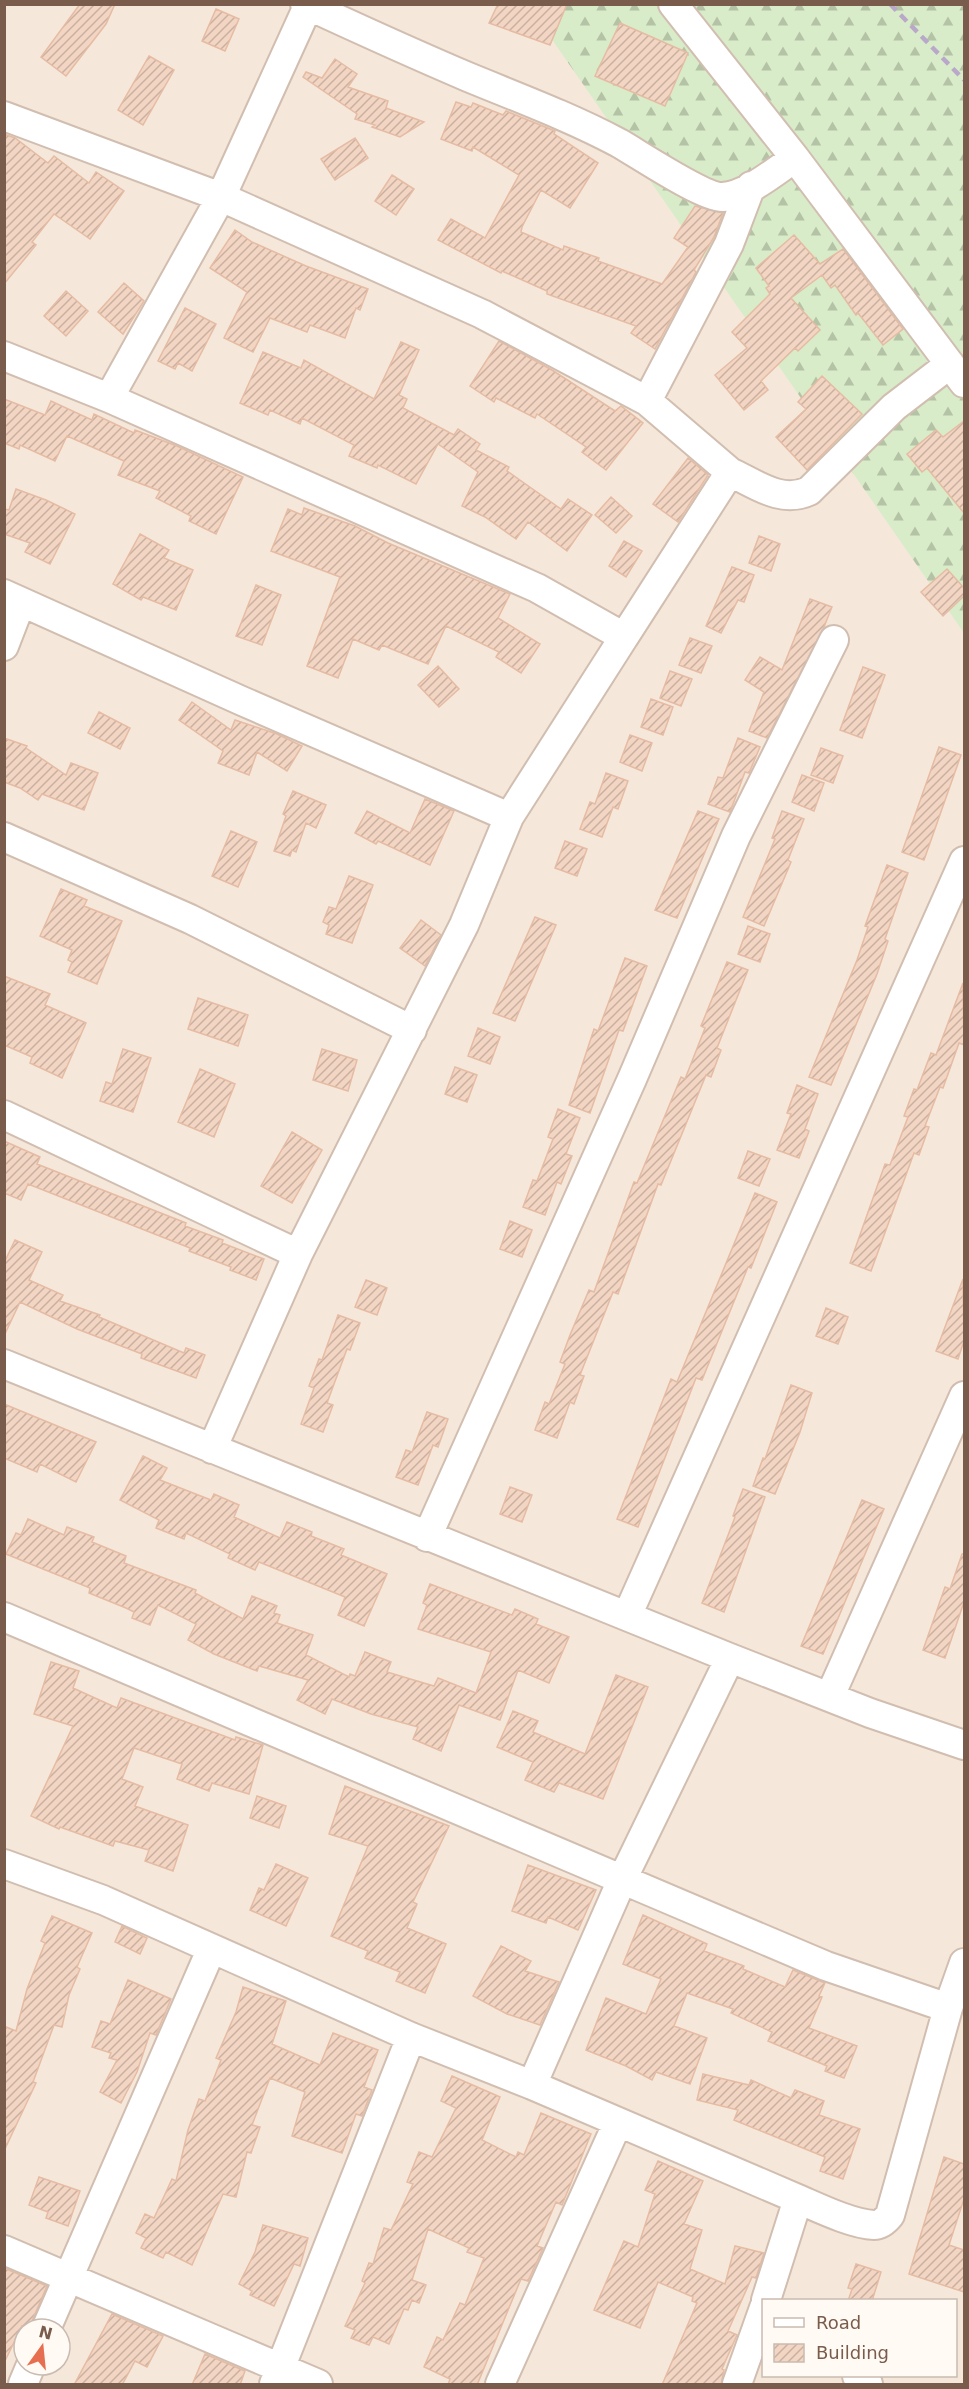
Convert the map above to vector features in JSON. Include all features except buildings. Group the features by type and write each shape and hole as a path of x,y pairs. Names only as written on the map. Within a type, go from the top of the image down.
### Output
{"street":[{"path":"4,116 221,197 482,314 647,401 730,472 783,497 797,496 809,491 894,407 957,373 795,158 673,4"},
{"path":"109,398 221,197 307,5 469,77 570,117 656,163 695,189 724,197 751,186 795,158"},
{"path":"647,401 729,244 751,186"},
{"path":"4,356 109,398 537,588 624,637"},
{"path":"213,1449 298,1254 464,925 510,817 730,472"},
{"path":"4,646 13,598 242,701 510,817"},
{"path":"427,1537 632,1079 736,836 834,640"},
{"path":"4,837 190,920 412,1030"},
{"path":"627,1616 964,861"},
{"path":"4,1115 298,1254"},
{"path":"4,1364 730,1658 870,1713 964,1745"},
{"path":"830,1696 964,1396"},
{"path":"4,1617 826,1966 948,2008"},
{"path":"532,2085 622,1880 730,1658"},
{"path":"4,1864 103,1900 411,2037 532,2085 831,2213 875,2225 884,2222 890,2216 948,2008 964,1963"},
{"path":"51,2317 211,1950"},
{"path":"278,2376 411,2037"},
{"path":"500,2385 618,2122"},
{"path":"767,2299 798,2199"},
{"path":"4,2250 278,2376 318,2385"},
{"path":"737,2385 757,2349 762,2319"}],"shaded area":[{"path":"5,5 725,5 964,307 964,2384 5,2384"}],"green space":[{"path":"528,5 964,5 964,633"}],"railway":[{"path":"890,4 964,80"}]}
